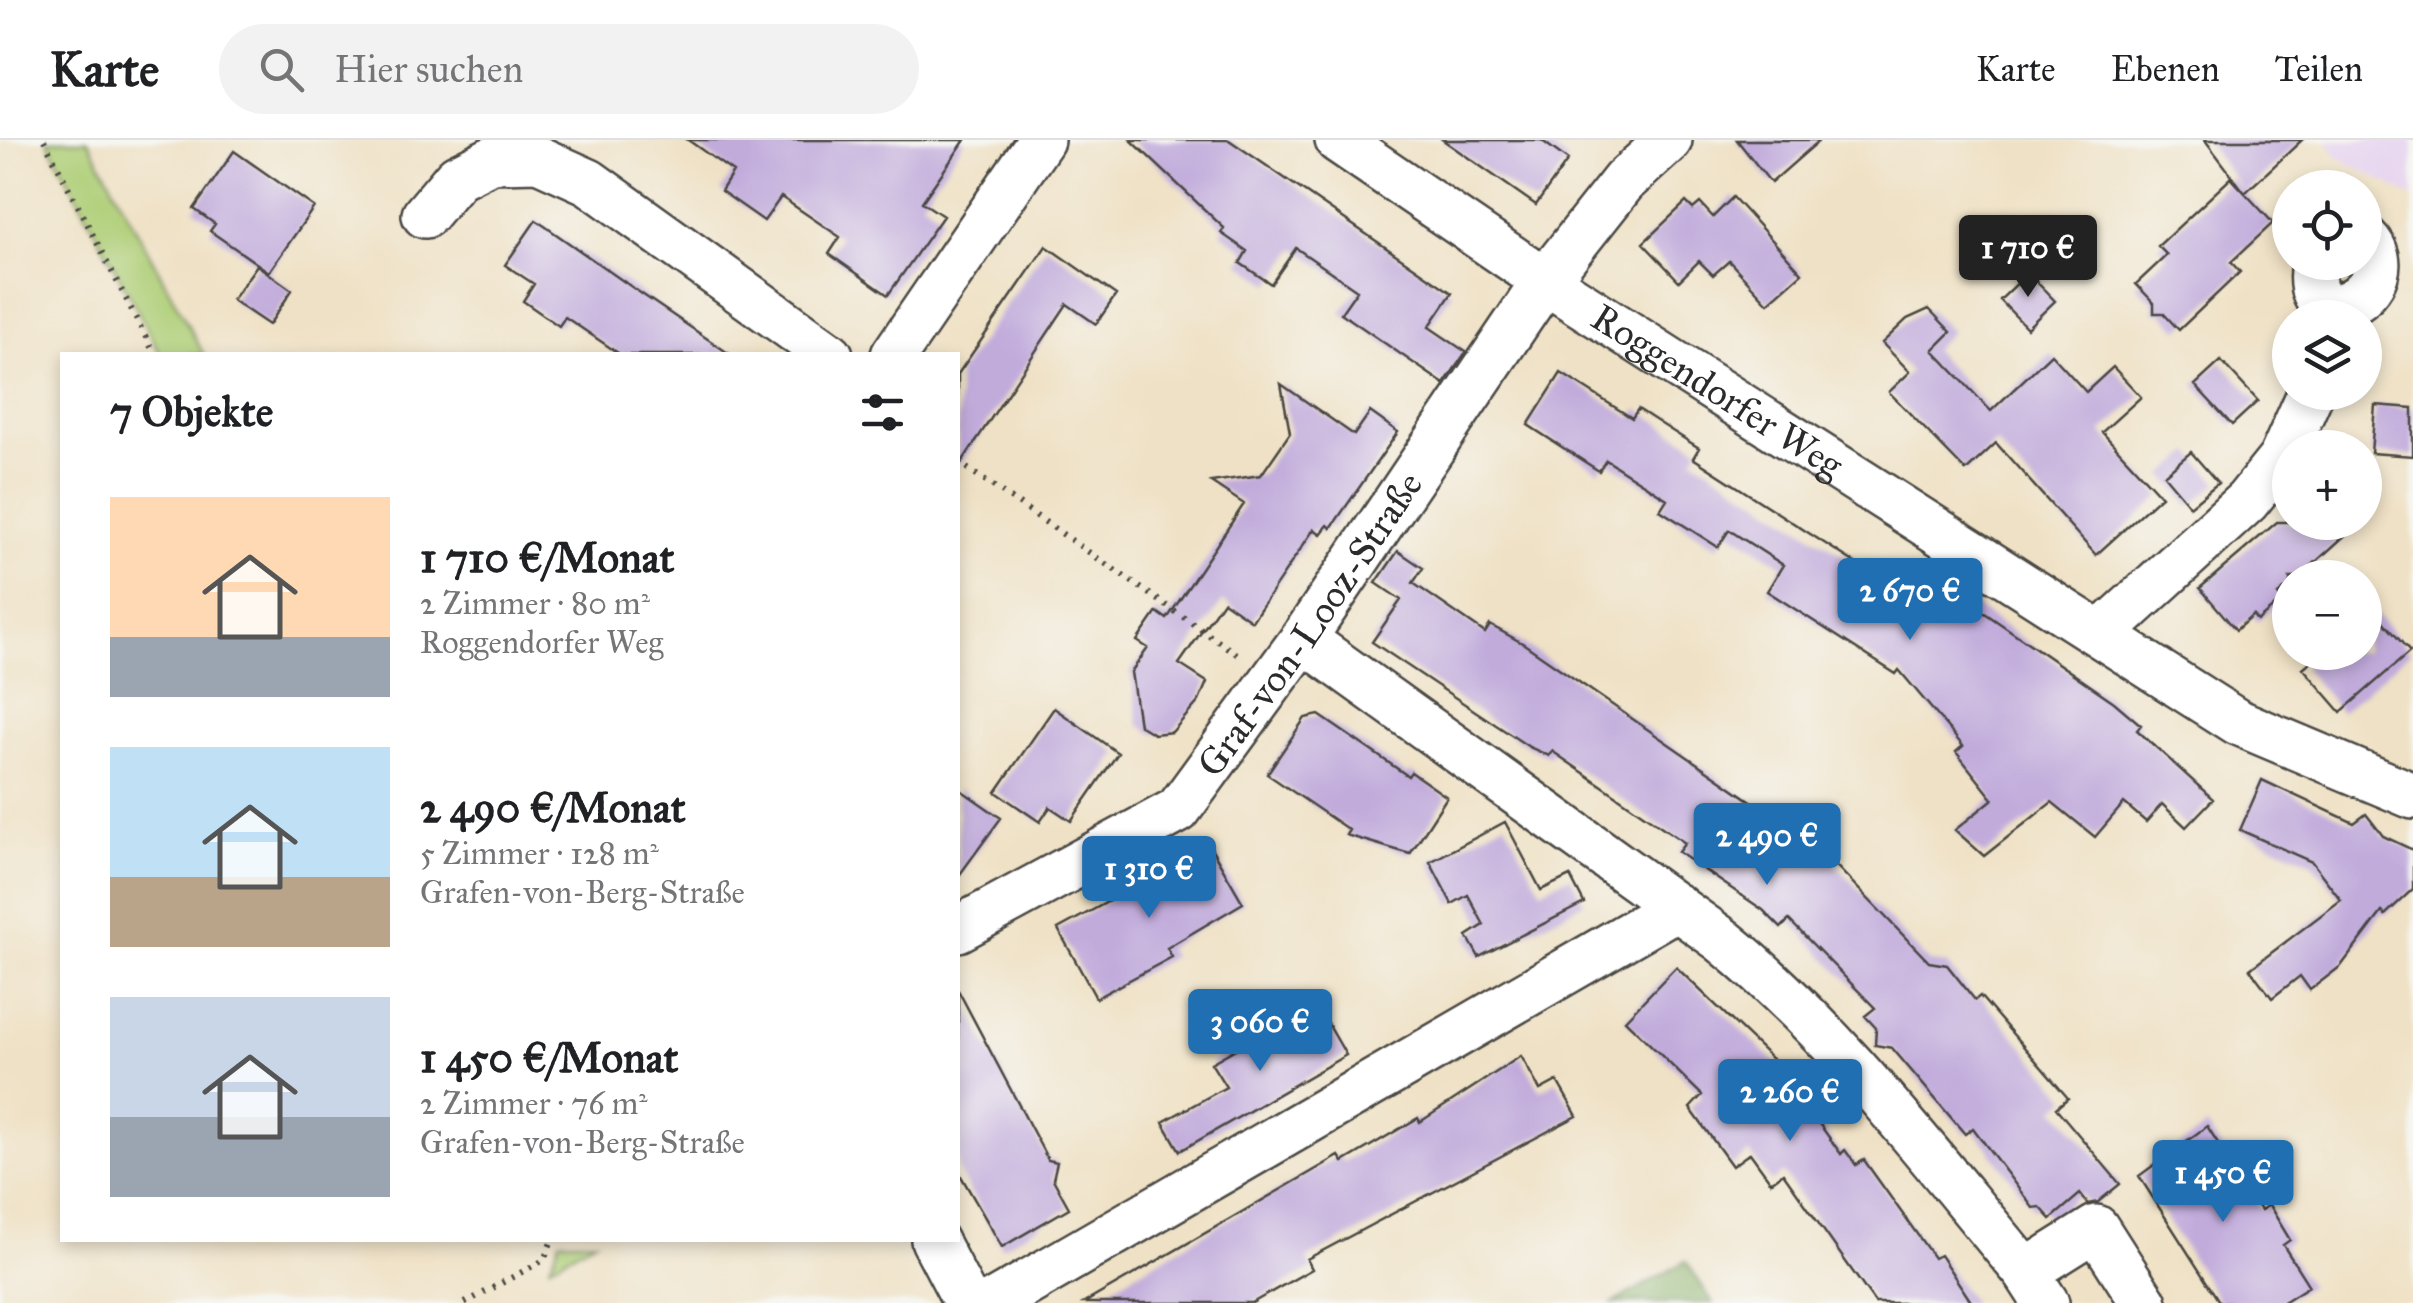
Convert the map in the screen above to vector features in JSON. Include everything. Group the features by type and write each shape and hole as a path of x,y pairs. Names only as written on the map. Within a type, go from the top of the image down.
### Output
{"street":[{"path":"896,352 1041,140"},
{"name":"Roggendorfer Weg","path":"1338,140 1544,281 2237,722 2413,796"},
{"name":"Graf-von-Looz-Straße","path":"960,928 1178,810 1303,640 1544,281 1624,181 1669,140"},
{"path":"424,214 457,176 492,160 538,158 589,182 826,352"},
{"path":"2372,300 2386,278 2382,253"},
{"path":"2102,634 2247,501 2282,459 2303,410"},
{"path":"1303,640 1677,907 1777,984 1824,1032 2036,1288 2096,1228 2144,1303"},
{"path":"994,1303 1677,907"},
{"path":"935,1242 967,1303"}],"path":[{"path":"44,140 153,352"},
{"path":"960,463 1274,680"},
{"path":"465,1303 544,1260 551,1242"}],"shaded area":[{"path":"2326,140 2413,140 2413,197 2382,181 2382,170 2362,170 2337,157"}],"green space":[{"path":"47,140 88,140 202,352 159,352"},
{"path":"559,1242 592,1242 550,1266"},
{"path":"1686,1261 1713,1303 1613,1303"}],"building":[{"path":"688,140 965,140 922,202 943,216 888,295 829,254 840,237 781,197 764,221 721,191 733,172"},
{"path":"1131,140 1229,140 1452,293 1429,327 1466,352 1444,384 1341,313 1357,290 1296,248 1271,284 1240,263 1247,251 1221,233 1224,228"},
{"path":"1443,140 1541,140 1568,160 1536,205"},
{"path":"1737,140 1820,140 1771,183"},
{"path":"2205,140 2302,140 2245,193"},
{"path":"234,151 314,207 269,272 210,231 215,224 194,209"},
{"path":"2231,178 2272,222 2231,262 2240,272 2179,330 2163,313 2154,313 2154,303 2136,284 2167,255 2158,246"},
{"path":"1733,197 1802,273 1768,303 1729,261 1713,275 1699,261 1679,281 1643,243 1686,202 1693,209 1700,203 1713,217"},
{"path":"536,220 727,352 617,352 565,317 559,326 523,301 534,284 505,265"},
{"path":"1046,246 1116,295 1096,324 1067,304 960,465 960,371"},
{"path":"257,265 292,290 269,325 232,300"},
{"path":"2028,273 2055,301 2027,328 2000,300"},
{"path":"1929,309 1951,332 1933,350 1991,411 2051,354 2086,392 2113,367 2141,397 2102,432 2161,496 2096,555 1996,443 1966,471 1889,392 1910,372 1882,343 1907,319"},
{"path":"2221,361 2258,401 2232,425 2195,385"},
{"path":"1561,373 1632,418 1638,409 1699,448 1693,458 1920,605 1937,613 1953,591 2114,702 2141,725 2137,730 2213,799 2186,827 2162,804 2146,822 2124,803 2095,837 2052,802 1984,856 1955,830 1993,799 1956,752 1963,746 1899,670 1896,674 1767,591 1783,565 1729,530 1718,547 1660,510 1667,499 1606,460 1599,471 1528,425"},
{"path":"1281,384 1354,435 1370,412 1398,432 1331,528 1328,525 1321,534 1314,529 1252,621 1223,601 1179,664 1207,682 1199,701 1172,732 1154,734 1139,725 1131,672 1148,648 1137,641 1157,612 1167,619 1244,504 1211,482 1261,475 1290,433"},
{"path":"2382,406 2413,408 2413,456 2382,454 2382,430 2373,430 2375,410 2382,410"},
{"path":"2191,452 2218,483 2190,506 2164,475"},
{"path":"2272,526 2272,540 2340,540 2318,560 2272,560 2272,608 2257,621 2253,615 2236,630 2200,588"},
{"path":"1398,551 1423,568 1413,583 1485,633 1490,625 1524,644 1818,847 1929,962 1947,965 1975,1000 1980,996 2068,1098 2056,1108 2120,1184 2098,1202 2088,1204 2080,1194 2051,1219 2040,1207 2033,1208 1973,1128 1965,1134 1892,1048 1875,1045 1876,1028 1865,1016 1875,1008 1789,920 1781,928 1763,910 1678,852 1685,843 1552,751 1549,756 1529,747 1372,642 1401,600 1376,583"},
{"path":"2382,620 2410,652 2341,712 2305,670 2382,670"},
{"path":"1054,708 1118,753 1071,821 1050,807 1040,822 996,792"},
{"path":"1319,715 1408,776 1411,772 1447,797 1410,854 1346,835 1349,830 1267,774 1305,718"},
{"path":"2262,780 2354,823 2366,814 2383,836 2413,850 2413,889 2385,915 2382,912 2341,966 2310,990 2300,976 2272,998 2250,969 2341,900 2312,862 2240,830"},
{"path":"960,789 1001,818 960,874"},
{"path":"1505,822 1541,890 1570,876 1584,903 1479,957 1467,936 1484,925 1468,895 1452,904 1430,862"},
{"path":"1210,846 1243,903 1167,948 1172,957 1096,998 1058,929"},
{"path":"1676,967 1774,1061 1841,1154 1845,1150 1856,1165 1864,1160 1934,1258 1940,1255 1972,1303 1875,1303 1783,1173 1771,1182 1750,1153 1732,1166 1690,1108 1702,1095 1625,1020"},
{"path":"960,994 1048,1160 1057,1162 1053,1179 1069,1208 1002,1247 960,1174"},
{"path":"1316,1003 1346,1055 1180,1151 1163,1122 1226,1087 1211,1063"},
{"path":"1521,1056 1540,1090 1557,1081 1577,1116 1307,1259 1312,1269 1252,1303 1084,1303 1339,1156 1343,1162 1418,1118 1420,1122"},
{"path":"2207,1126 2261,1210 2269,1205 2290,1240 2283,1245 2309,1286 2282,1303 2220,1303 2139,1176"}]}
